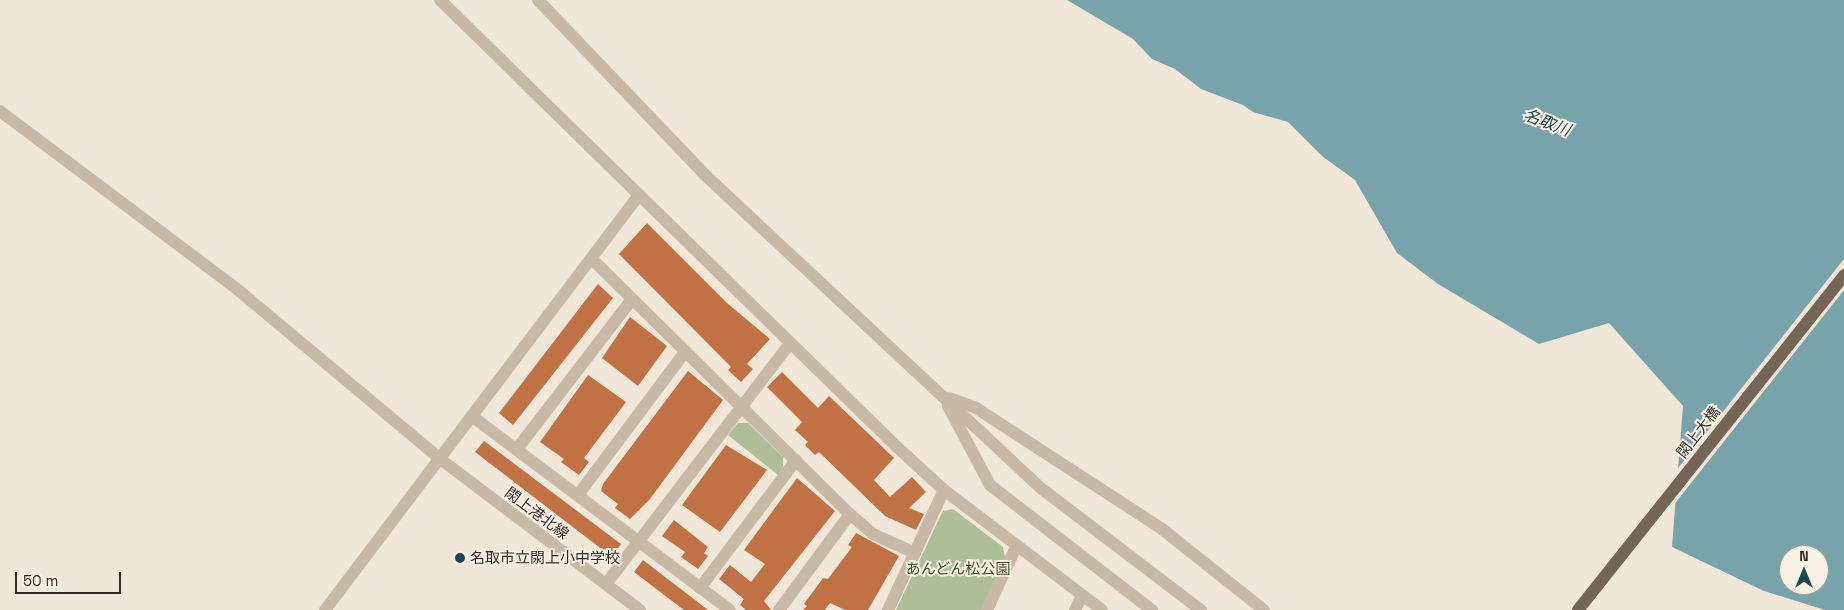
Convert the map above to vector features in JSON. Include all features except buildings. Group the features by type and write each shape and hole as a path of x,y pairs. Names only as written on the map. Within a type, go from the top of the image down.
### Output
{"main road":[{"name":"閖上大橋","path":"1578,610 1844,275"}],"street":[{"path":"440,0 790,343 944,490 1016,547 1102,610"},
{"path":"538,0 704,174 1042,489 1201,610"},
{"name":"閖上港北線","path":"0,111 237,289 440,458 640,610"},
{"path":"325,610 593,260 639,195"},
{"path":"593,260 685,352 743,405 850,514 873,534 915,553"},
{"path":"517,449 632,299"},
{"path":"606,584 790,343"},
{"path":"578,495 685,352"},
{"path":"944,397 990,485 1152,610"},
{"path":"944,397 976,408 1162,530 1264,610"},
{"path":"473,416 730,610"},
{"path":"700,588 796,460"},
{"path":"888,610 944,490"},
{"path":"779,610 850,514"},
{"path":"987,610 1016,547"},
{"path":"1075,610 1082,596"}],"green space":[{"path":"738,423 748,423 783,457 783,467 778,475 728,435"},
{"name":"あんどん松公園","path":"953,509 1003,547 1005,558 981,610 896,610 943,511"}],"water":[{"name":"名取川","path":"1067,0 1844,0 1844,610 1825,610 1764,591 1672,547 1683,406 1609,323 1539,344 1438,284 1397,253 1355,180 1322,156 1288,122 1253,112 1243,105 1201,89 1175,69 1152,59 1133,39"}],"pier":[{"path":"1844,259 1844,290 1672,507 1675,472"}],"place":[{"name":"名取市立閖上小中学校","path":"460,558"}]}
